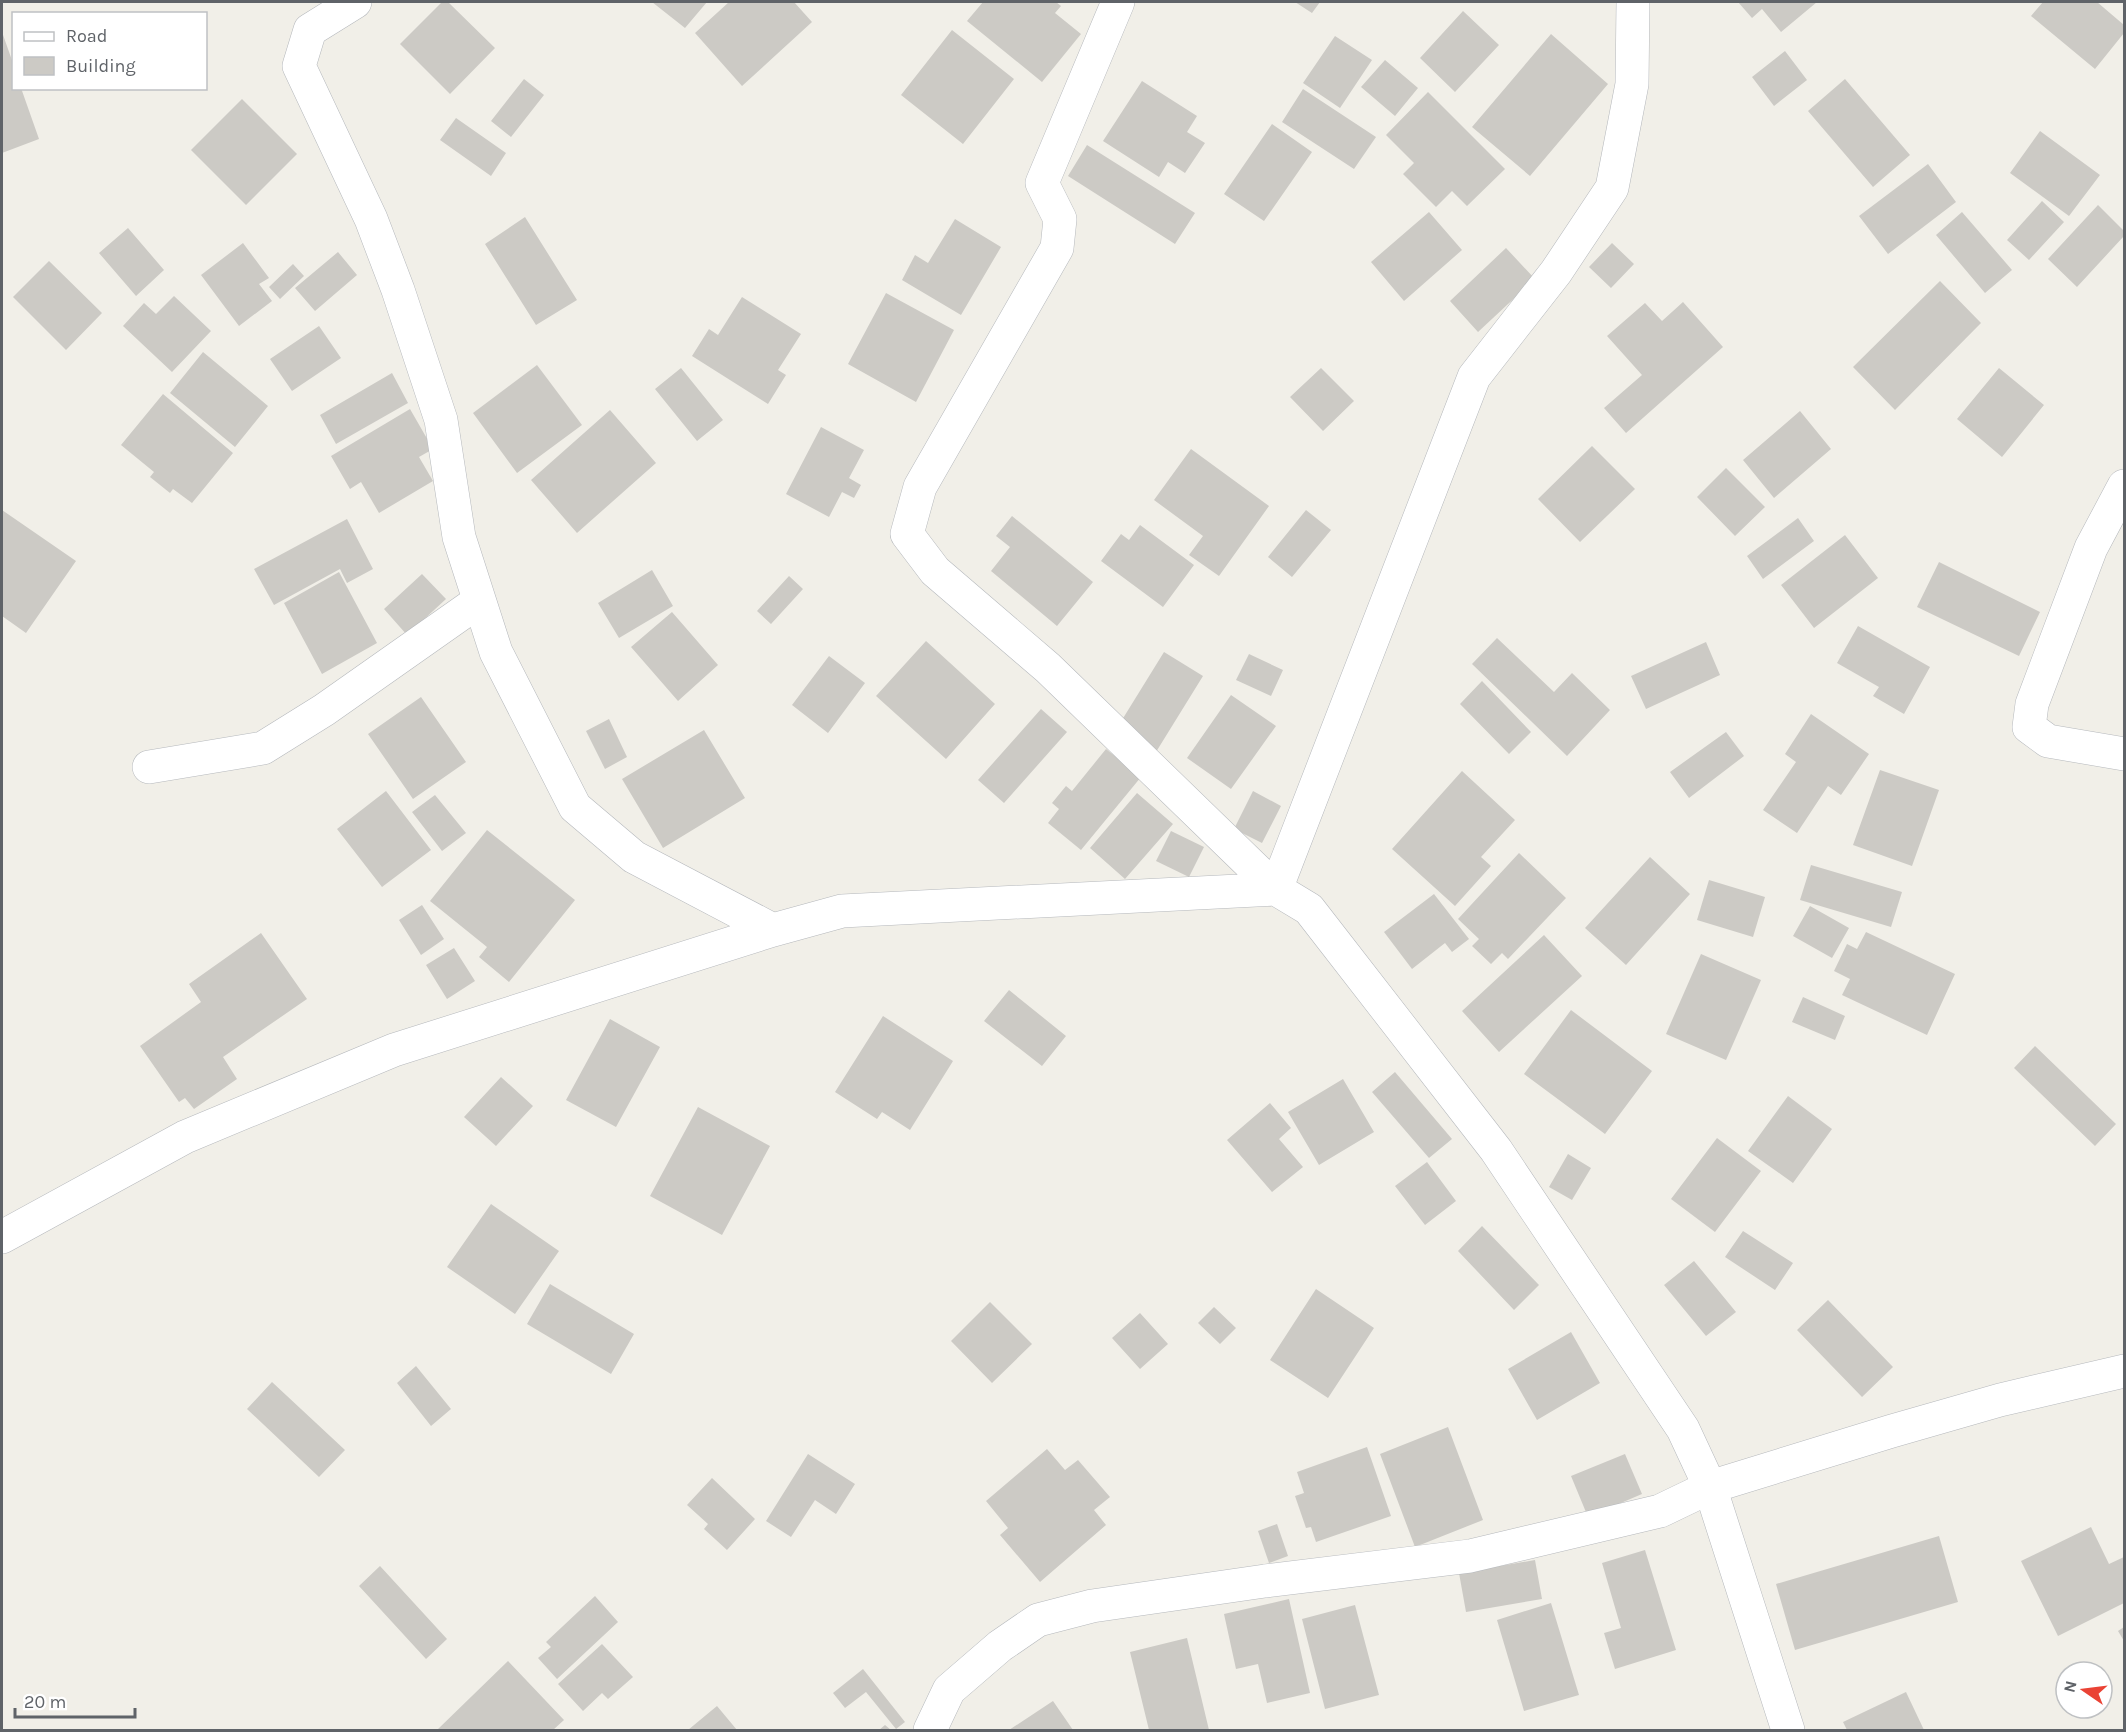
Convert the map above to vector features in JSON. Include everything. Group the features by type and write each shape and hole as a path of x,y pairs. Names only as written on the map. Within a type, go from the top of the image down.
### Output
{"street":[{"path":"355,2 310,30 299,66 371,219 398,290 441,420 459,537 496,652 575,807 634,857 773,930"},
{"path":"1118,2 1042,183 1060,219 1057,248 920,487 907,534 935,571 1048,668 1276,889 1309,909 1496,1150 1683,1429 1710,1487 1788,1731"},
{"path":"1276,889 1474,378 1556,272 1612,188 1632,84 1633,2"},
{"path":"2124,486 2091,548 2032,704 2029,727 2048,741 2124,754"},
{"path":"149,766 263,748 324,710 479,601"},
{"path":"2,1237 185,1137 394,1050 773,930 842,911 1276,889"},
{"path":"930,1731 949,1690 1000,1646 1038,1620 1092,1606 1265,1581 1470,1556 1660,1511 1710,1487 2000,1400 2124,1371"}],"building":[{"path":"442,2 448,2 495,48 450,94 400,44"},
{"path":"652,2 707,2 685,28"},
{"path":"729,2 794,2 812,22 742,86 695,33"},
{"path":"983,2 1056,2 1061,6 1055,13 1081,34 1042,82 967,21"},
{"path":"1295,2 1320,2 1312,13"},
{"path":"1738,2 1817,2 1781,32 1762,9 1752,18"},
{"path":"2043,2 2097,2 2124,25 2124,33 2095,69 2031,16"},
{"path":"1463,11 1499,45 1455,92 1420,58"},
{"path":"952,30 1014,79 963,144 901,95"},
{"path":"2,32 12,60 12,90 22,90 39,139 2,153"},
{"path":"1551,34 1608,84 1530,176 1472,127"},
{"path":"1335,36 1372,60 1340,108 1303,83"},
{"path":"1785,51 1807,80 1774,106 1752,77"},
{"path":"1385,60 1418,88 1395,116 1361,87"},
{"path":"524,79 544,95 511,137 491,121"},
{"path":"1845,79 1910,155 1873,187 1808,111"},
{"path":"1142,81 1197,116 1187,132 1205,143 1185,173 1168,162 1159,177 1103,141"},
{"path":"1303,89 1376,137 1354,169 1282,122"},
{"path":"1428,92 1505,169 1467,206 1452,191 1436,207 1403,174 1414,163 1386,135"},
{"path":"242,99 297,154 246,205 191,150"},
{"path":"456,118 506,153 491,176 440,140"},
{"path":"1272,124 1312,152 1264,221 1224,194"},
{"path":"2040,131 2100,175 2069,216 2010,173"},
{"path":"1087,145 1195,213 1175,244 1068,176"},
{"path":"1928,164 1956,202 1888,254 1859,216"},
{"path":"2042,201 2064,222 2029,260 2007,240"},
{"path":"2098,205 2124,231 2124,236 2077,287 2048,259"},
{"path":"1429,212 1462,250 1404,301 1371,262"},
{"path":"1962,212 2012,270 1985,293 1936,235"},
{"path":"525,217 577,300 536,325 485,244"},
{"path":"955,219 1001,247 961,315 902,280 915,255 928,263"},
{"path":"128,228 164,270 136,296 99,253"},
{"path":"243,243 269,278 259,284 272,301 239,326 201,275"},
{"path":"1612,243 1634,264 1611,288 1589,267"},
{"path":"1506,248 1535,279 1478,332 1450,301"},
{"path":"338,252 357,275 315,311 295,288"},
{"path":"49,261 102,313 66,350 13,297"},
{"path":"293,264 304,276 280,299 269,287"},
{"path":"1940,281 1981,323 1895,410 1853,367"},
{"path":"886,293 954,330 916,402 848,364"},
{"path":"174,296 211,331 172,372 123,326 144,303 156,314"},
{"path":"742,297 801,334 778,370 786,375 768,404 692,356 709,329 718,335"},
{"path":"1683,302 1723,347 1626,433 1604,408 1642,375 1607,336 1645,303 1662,321"},
{"path":"319,326 341,358 292,391 270,359"},
{"path":"203,352 268,406 235,447 170,393"},
{"path":"537,365 582,425 517,473 473,413"},
{"path":"681,368 723,420 697,441 655,389"},
{"path":"1321,368 1354,401 1323,431 1290,397"},
{"path":"1999,368 2044,405 2002,457 1957,419"},
{"path":"392,373 408,403 336,444 320,415"},
{"path":"163,394 233,453 192,503 173,489 170,493 150,477 154,472 121,445"},
{"path":"410,409 433,449 419,457 433,481 379,513 361,482 350,489 331,456"},
{"path":"610,410 656,463 577,533 531,480"},
{"path":"1800,411 1831,449 1774,498 1743,460"},
{"path":"821,427 864,450 849,478 861,485 854,498 842,492 829,517 786,494"},
{"path":"1592,446 1635,489 1580,542 1538,499"},
{"path":"1191,449 1269,506 1219,576 1189,555 1203,536 1154,500"},
{"path":"1726,468 1765,507 1735,536 1697,497"},
{"path":"2,510 76,561 26,633 2,616"},
{"path":"1306,510 1331,530 1292,577 1268,557"},
{"path":"1012,516 1093,582 1057,626 991,571 1010,547 996,536"},
{"path":"1798,518 1814,541 1763,579 1747,556"},
{"path":"347,519 373,569 347,583 340,569 274,605 254,569"},
{"path":"1140,525 1194,565 1163,607 1101,561 1121,534 1129,540"},
{"path":"1845,535 1878,578 1814,628 1781,585"},
{"path":"1939,562 2040,612 2019,656 1917,607"},
{"path":"652,570 673,606 619,638 598,603"},
{"path":"339,572 377,643 322,674 284,603"},
{"path":"422,574 446,599 407,635 384,609"},
{"path":"789,576 803,589 771,624 757,611"},
{"path":"672,612 718,665 678,701 631,647"},
{"path":"1858,626 1930,667 1904,714 1873,696 1879,687 1837,663"},
{"path":"1497,638 1554,692 1572,673 1610,710 1567,756 1472,664"},
{"path":"926,641 995,704 946,759 876,696"},
{"path":"1706,642 1720,675 1646,709 1631,676"},
{"path":"1164,652 1203,676 1156,752 1117,728"},
{"path":"1249,654 1283,670 1271,696 1236,680"},
{"path":"829,656 865,683 828,733 792,705"},
{"path":"1482,681 1531,732 1509,754 1460,704"},
{"path":"1231,695 1276,726 1231,789 1187,758"},
{"path":"421,697 466,762 413,799 368,734"},
{"path":"1041,709 1067,732 1004,803 978,780"},
{"path":"1811,714 1869,754 1841,795 1828,786 1797,833 1763,810 1796,762 1785,754"},
{"path":"609,719 627,757 605,769 586,731"},
{"path":"704,730 745,798 663,848 622,779"},
{"path":"1726,732 1744,756 1689,798 1670,772"},
{"path":"1106,749 1141,777 1081,850 1048,823 1059,809 1052,803 1066,786 1072,791"},
{"path":"1880,770 1939,790 1912,866 1853,845"},
{"path":"1462,771 1515,820 1481,857 1491,866 1455,906 1392,849"},
{"path":"386,791 431,850 382,887 337,829"},
{"path":"1253,791 1281,806 1262,843 1234,829"},
{"path":"1137,793 1173,824 1125,879 1090,848"},
{"path":"435,795 466,833 442,851 412,812"},
{"path":"487,830 575,900 509,982 479,957 487,947 430,901"},
{"path":"1171,831 1204,847 1189,877 1156,861"},
{"path":"1519,853 1566,898 1508,959 1502,953 1491,964 1472,946 1479,939 1458,919"},
{"path":"1650,857 1690,894 1626,965 1585,928"},
{"path":"1811,865 1902,892 1891,927 1800,900"},
{"path":"1709,880 1765,897 1753,937 1697,920"},
{"path":"1434,894 1469,939 1452,952 1445,943 1412,969 1384,932"},
{"path":"422,905 444,939 421,955 399,920"},
{"path":"1810,906 1849,928 1832,958 1793,936"},
{"path":"1866,932 1955,974 1927,1035 1842,995 1850,979 1834,971 1847,944 1857,949"},
{"path":"261,933 307,999 223,1057 237,1079 194,1109 185,1098 179,1102 140,1046 201,1002 189,984"},
{"path":"1544,935 1582,976 1499,1052 1462,1011"},
{"path":"454,948 475,981 447,999 426,965"},
{"path":"1701,954 1761,980 1726,1060 1666,1034"},
{"path":"1009,990 1066,1036 1042,1066 984,1021"},
{"path":"1803,997 1845,1016 1835,1040 1792,1022"},
{"path":"1571,1010 1652,1071 1605,1134 1524,1074"},
{"path":"883,1016 953,1061 910,1130 882,1112 877,1119 835,1092"},
{"path":"610,1019 660,1047 616,1127 566,1100"},
{"path":"2035,1046 2116,1124 2095,1146 2014,1068"},
{"path":"1395,1072 1452,1139 1429,1158 1372,1092"},
{"path":"501,1077 533,1106 496,1146 464,1117"},
{"path":"1343,1079 1374,1132 1319,1165 1288,1112"},
{"path":"1788,1096 1832,1129 1793,1183 1748,1151"},
{"path":"1270,1103 1291,1128 1279,1139 1303,1167 1272,1192 1227,1140"},
{"path":"698,1107 770,1146 722,1235 650,1196"},
{"path":"1717,1138 1761,1171 1715,1232 1671,1199"},
{"path":"1568,1154 1591,1168 1572,1200 1549,1187"},
{"path":"1427,1162 1456,1201 1425,1225 1395,1186"},
{"path":"491,1204 559,1251 515,1314 447,1267"},
{"path":"1482,1226 1539,1285 1514,1310 1458,1251"},
{"path":"1743,1231 1793,1263 1775,1290 1725,1257"},
{"path":"1694,1261 1736,1312 1706,1336 1664,1285"},
{"path":"550,1284 634,1334 611,1374 527,1324"},
{"path":"1316,1289 1374,1328 1328,1398 1270,1360"},
{"path":"1828,1300 1893,1367 1862,1397 1797,1330"},
{"path":"990,1302 1032,1344 992,1383 951,1341"},
{"path":"1214,1307 1236,1328 1220,1344 1198,1323"},
{"path":"1140,1313 1168,1344 1140,1369 1112,1338"},
{"path":"1571,1332 1600,1383 1537,1420 1508,1369"},
{"path":"416,1366 451,1409 431,1426 397,1383"},
{"path":"272,1382 345,1450 319,1477 247,1409"},
{"path":"1448,1427 1483,1520 1415,1547 1380,1454"},
{"path":"1367,1447 1391,1516 1316,1542 1311,1527 1306,1528 1295,1496 1304,1493 1297,1472"},
{"path":"1047,1449 1065,1470 1078,1460 1110,1497 1094,1510 1106,1525 1040,1582 1000,1535 1008,1528 986,1501"},
{"path":"808,1454 855,1484 836,1514 815,1500 791,1537 766,1521"},
{"path":"1625,1454 1642,1494 1588,1517 1571,1476"},
{"path":"712,1478 755,1519 727,1550 704,1529 708,1524 687,1505"},
{"path":"1277,1524 1288,1556 1269,1563 1258,1531"},
{"path":"2091,1527 2109,1564 2124,1557 2124,1603 2058,1636 2021,1561"},
{"path":"1939,1536 1958,1602 1795,1650 1776,1584"},
{"path":"1645,1550 1676,1650 1615,1669 1604,1633 1621,1628 1602,1563"},
{"path":"1535,1560 1542,1599 1466,1612 1459,1573"},
{"path":"380,1566 447,1639 426,1659 359,1586"},
{"path":"595,1596 618,1622 557,1679 538,1658 551,1647 546,1642"},
{"path":"1289,1599 1310,1693 1267,1703 1258,1664 1236,1669 1224,1614"},
{"path":"1551,1603 1579,1695 1524,1711 1497,1620"},
{"path":"1355,1605 1379,1695 1325,1709 1302,1619"},
{"path":"2124,1627 2124,1641 2118,1631"},
{"path":"1187,1638 1209,1730 1149,1730 1130,1652"},
{"path":"602,1644 633,1677 608,1699 602,1693 583,1711 558,1684"},
{"path":"508,1661 564,1720 553,1730 437,1730"},
{"path":"863,1669 905,1722 896,1729 866,1692 845,1708 833,1693"},
{"path":"1906,1692 1924,1730 1847,1730 1843,1722"},
{"path":"1053,1701 1073,1730 1009,1730"},
{"path":"717,1706 737,1730 688,1730"},
{"path":"885,1725 891,1730 879,1730"}]}
